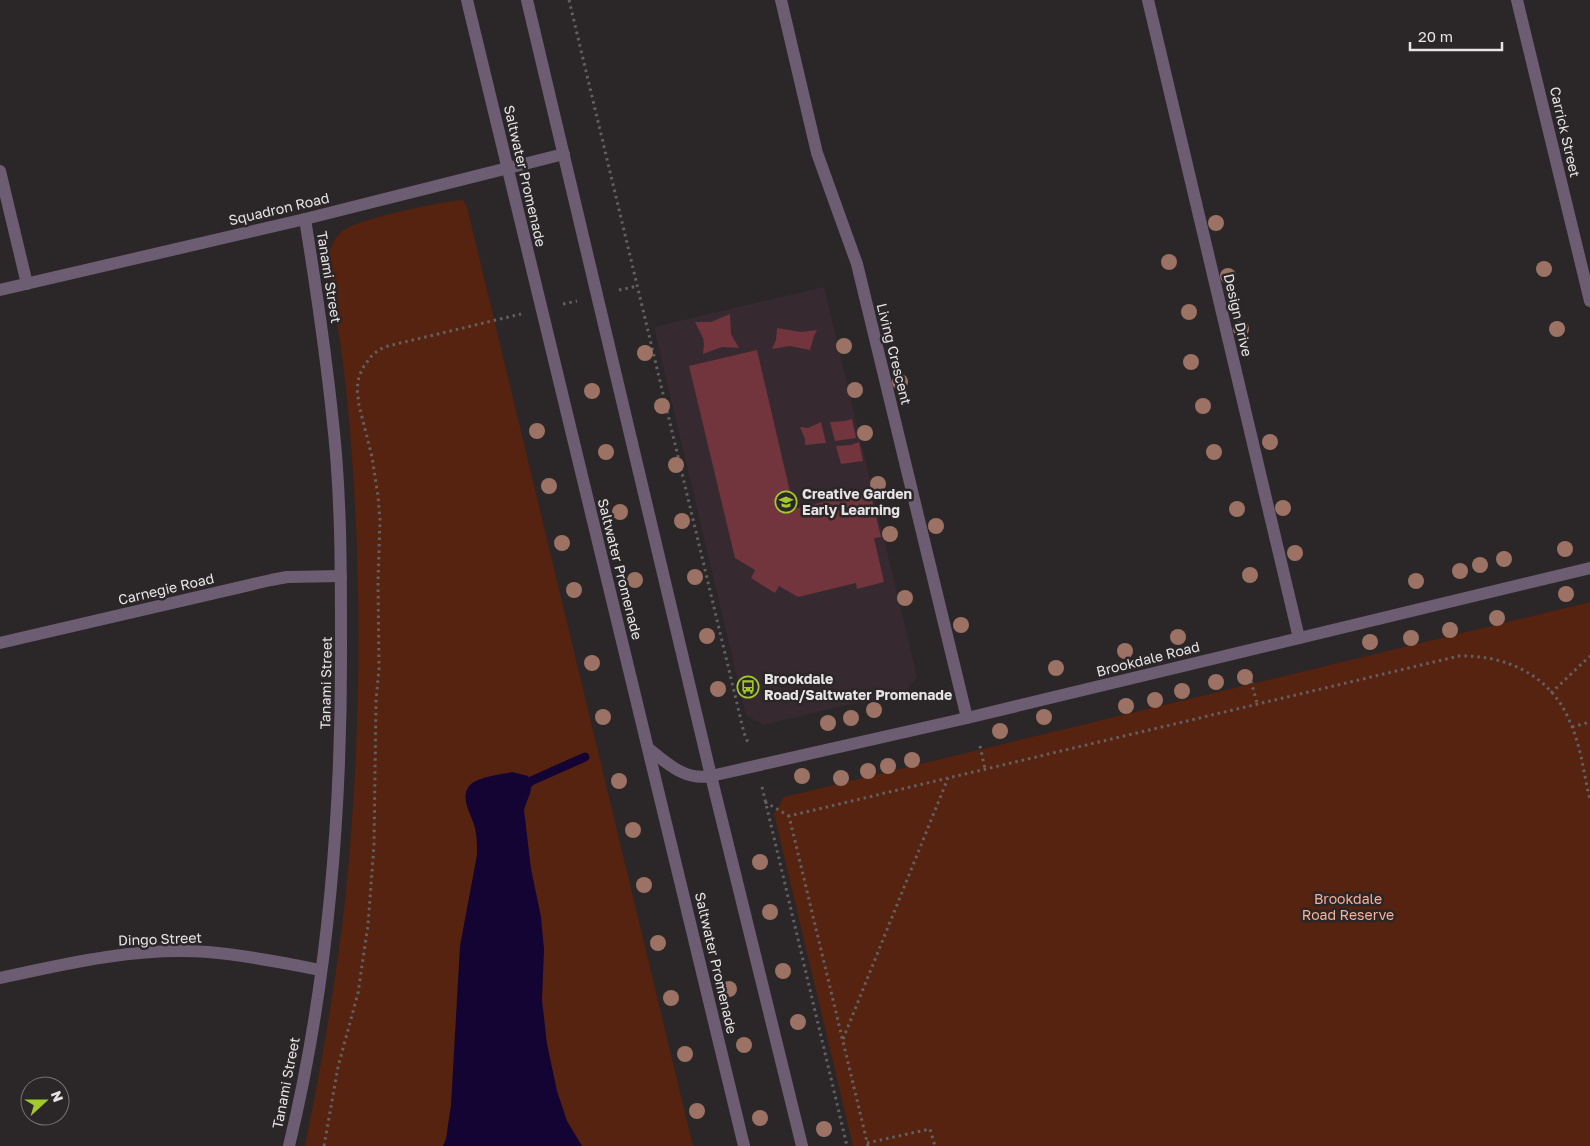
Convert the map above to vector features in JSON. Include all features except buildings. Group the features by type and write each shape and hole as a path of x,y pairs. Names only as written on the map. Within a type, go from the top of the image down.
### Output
{"street":[{"name":"Saltwater Promenade","path":"467,0 744,1146"},
{"path":"527,0 711,776 802,1146"},
{"name":"Living Crescent","path":"781,0 817,153 859,272 967,718"},
{"name":"Design Drive","path":"1148,0 1299,638"},
{"name":"Carrick Street","path":"1517,0 1590,301"},
{"name":"Squadron Road","path":"0,290 304,219 564,154"},
{"path":"0,171 27,284"},
{"name":"Tanami Street","path":"289,1146 302,1091 321,970 330,882 342,714 341,576 334,425 323,334 304,219"},
{"name":"Brookdale Road","path":"649,749 679,772 701,778 967,718 1590,568"},
{"name":"Carnegie Road","path":"0,643 271,580 287,577 341,576"},
{"name":"Dingo Street","path":"0,978 77,961 162,952 207,952 251,957 321,970"}],"path":[{"path":"569,0 744,733 756,765 847,1146"},
{"path":"324,1146 338,1067 358,994 368,925 374,845 376,701 379,669 378,581 380,520 372,458 359,404 359,376 372,354 384,347 638,286"},
{"path":"765,802 790,816 1458,656 1479,656 1518,667 1534,677 1551,692 1561,705 1572,726 1590,800"},
{"path":"1551,692 1590,656"},
{"path":"1251,681 1257,704"},
{"path":"1572,726 1590,722"},
{"path":"980,746 985,769"},
{"path":"843,1041 948,778"},
{"path":"790,816 867,1145 930,1128 935,1146"}],"shaded area":[{"name":"Creative Garden Early Learning","path":"824,287 917,677 906,691 763,725 746,715 654,327"},
{"path":"512,772 528,776 531,784 524,810 531,869 541,917 544,949 542,1000 547,1044 557,1091 567,1121 582,1146 443,1146 446,1139 451,1105 460,946 477,855 476,831 467,806 466,794 467,789 475,781 485,777"}],"green space":[{"path":"463,200 467,207 693,1146 305,1146 328,1019 346,892 358,707 356,522 347,399 328,267 329,256 336,237 344,230 353,226 402,211"},
{"name":"Brookdale Road Reserve","path":"1590,602 1590,1146 853,1146 774,814 784,797"}],"waterway":[{"path":"523,788 531,781 585,757"}],"place":[{"name":"Creative Garden Early Learning","path":"786,502"},
{"name":"Brookdale Road/Saltwater Promenade","path":"748,687"}]}
